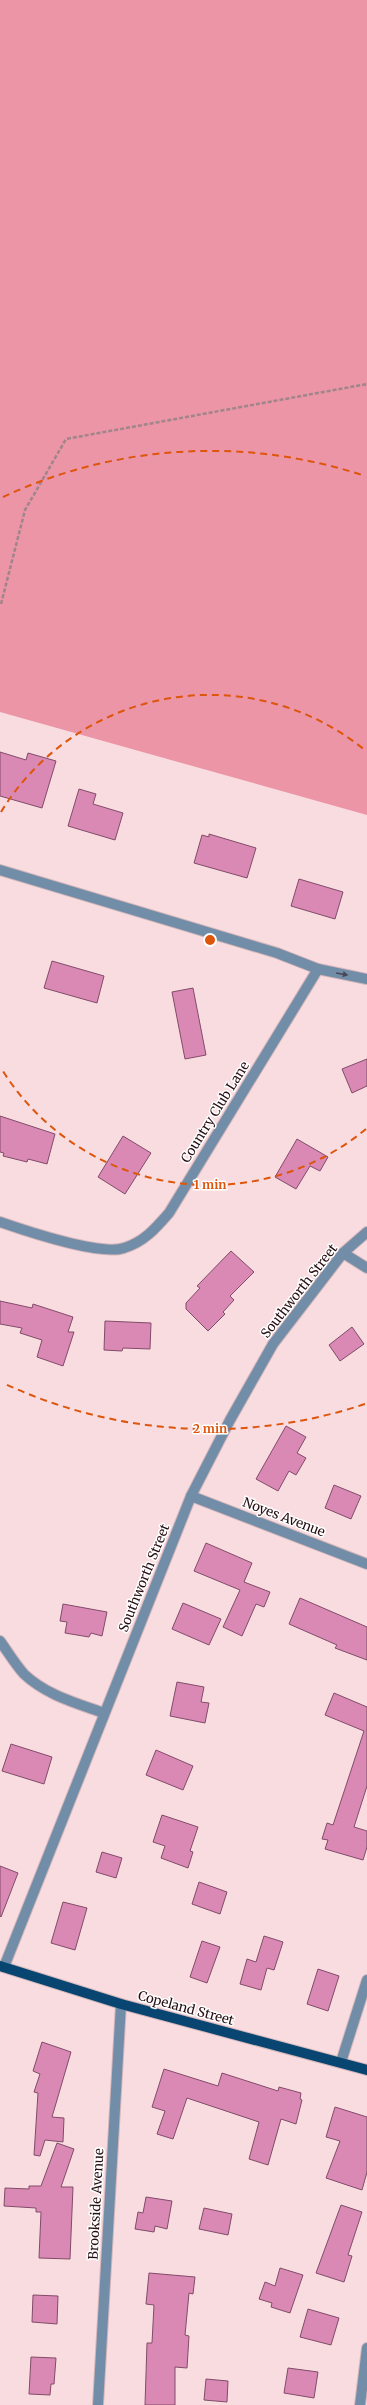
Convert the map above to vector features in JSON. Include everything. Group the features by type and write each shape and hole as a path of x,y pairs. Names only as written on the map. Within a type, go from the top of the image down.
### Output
{"main road":[{"name":"Copeland Street","path":"2,1966 121,2004 367,2070"}],"street":[{"path":"0,870 278,953 318,969 367,978"},
{"name":"Country Club Lane","path":"0,1222 101,1250 123,1249 154,1231 169,1213 318,969"},
{"name":"Southworth Street","path":"2,1966 191,1496 230,1420 273,1344 343,1253 367,1232"},
{"path":"343,1253 367,1268"},
{"name":"Noyes Avenue","path":"191,1496 367,1564"},
{"path":"0,1641 23,1673 35,1683 57,1695 104,1713"},
{"path":"341,2062 367,1980"},
{"name":"Brookside Avenue","path":"98,2405 121,2004"},
{"path":"360,2405 367,2348"}],"path":[{"path":"1,604 25,510 66,439 367,384"}],"shaded area":[{"path":"0,0 367,0 367,815 0,712"}],"building":[{"path":"0,752 26,760 28,753 56,761 42,808 0,796"},
{"path":"79,789 96,794 93,804 123,813 115,840 68,826"},
{"path":"209,834 256,848 247,878 194,863 202,835 209,837"},
{"path":"299,879 343,892 335,919 291,906"},
{"path":"52,961 104,976 97,1003 44,988"},
{"path":"193,988 206,1055 185,1059 172,992"},
{"path":"367,1059 367,1086 352,1093 342,1069"},
{"path":"0,1116 55,1134 47,1164 28,1159 27,1162 3,1156 4,1153 0,1152"},
{"path":"123,1136 151,1153 125,1194 98,1177"},
{"path":"297,1139 328,1157 320,1171 310,1166 296,1189 275,1177"},
{"path":"231,1251 254,1272 230,1296 234,1300 223,1312 225,1314 208,1331 186,1309 186,1303 200,1288 197,1286"},
{"path":"0,1301 32,1308 33,1304 73,1317 68,1332 74,1332 63,1366 37,1357 42,1340 20,1333 22,1328 0,1324"},
{"path":"105,1321 151,1323 150,1349 123,1348 122,1351 104,1350"},
{"path":"352,1327 364,1344 340,1361 329,1345"},
{"path":"286,1426 306,1437 297,1453 306,1458 296,1475 289,1471 278,1491 256,1479"},
{"path":"334,1485 361,1496 351,1519 325,1508"},
{"path":"206,1543 252,1563 244,1582 270,1592 264,1607 256,1604 242,1636 223,1627 240,1590 194,1571"},
{"path":"300,1598 367,1627 367,1660 335,1648 337,1645 289,1624"},
{"path":"183,1603 221,1619 209,1645 172,1629"},
{"path":"63,1604 107,1612 102,1636 91,1633 89,1637 65,1633 67,1622 60,1621"},
{"path":"177,1682 204,1687 201,1702 209,1703 205,1723 170,1716"},
{"path":"334,1693 367,1707 367,1786 354,1827 367,1831 367,1847 363,1860 325,1849 328,1840 322,1839 327,1823 333,1825 364,1731 325,1715"},
{"path":"11,1744 52,1757 44,1784 2,1771"},
{"path":"156,1750 193,1766 183,1790 146,1775"},
{"path":"162,1815 198,1827 190,1851 193,1852 188,1868 161,1858 165,1846 153,1842"},
{"path":"102,1852 122,1858 116,1878 96,1872"},
{"path":"0,1866 18,1873 1,1917 0,1916"},
{"path":"199,1882 227,1892 220,1914 192,1904"},
{"path":"63,1902 87,1908 75,1950 51,1943"},
{"path":"264,1936 283,1942 274,1970 267,1968 261,1990 240,1984 247,1959 256,1962"},
{"path":"202,1941 220,1947 207,1983 190,1977"},
{"path":"318,1969 339,1976 328,2011 307,2004"},
{"path":"42,2042 71,2052 52,2117 64,2118 63,2142 45,2140 40,2156 34,2155 38,2093 34,2092 40,2074 33,2071"},
{"path":"164,2069 218,2086 222,2073 278,2091 279,2087 301,2093 300,2099 302,2100 296,2124 281,2119 268,2165 249,2159 259,2122 187,2098 173,2139 157,2134 165,2111 152,2107"},
{"path":"335,2107 367,2117 367,2172 362,2190 326,2178 340,2141 326,2137"},
{"path":"57,2143 74,2149 61,2187 73,2187 70,2259 39,2258 41,2212 36,2212 36,2208 4,2206 5,2188 29,2189 29,2186 41,2186"},
{"path":"146,2197 172,2201 167,2229 155,2226 154,2232 135,2229 138,2212 143,2213"},
{"path":"341,2205 362,2212 348,2255 352,2256 344,2282 316,2273"},
{"path":"204,2208 232,2214 228,2235 199,2229"},
{"path":"280,2268 303,2275 290,2313 271,2307 272,2303 259,2299 265,2282 275,2286"},
{"path":"149,2273 195,2277 193,2294 189,2293 185,2335 189,2336 187,2368 175,2367 175,2405 145,2405 147,2343 152,2343 154,2305 146,2304"},
{"path":"33,2295 58,2296 57,2324 32,2322"},
{"path":"308,2309 339,2318 331,2345 300,2337"},
{"path":"31,2357 56,2358 54,2384 51,2384 50,2395 29,2394"},
{"path":"288,2368 318,2372 314,2398 284,2393"},
{"path":"206,2379 228,2381 227,2402 204,2400"}]}
